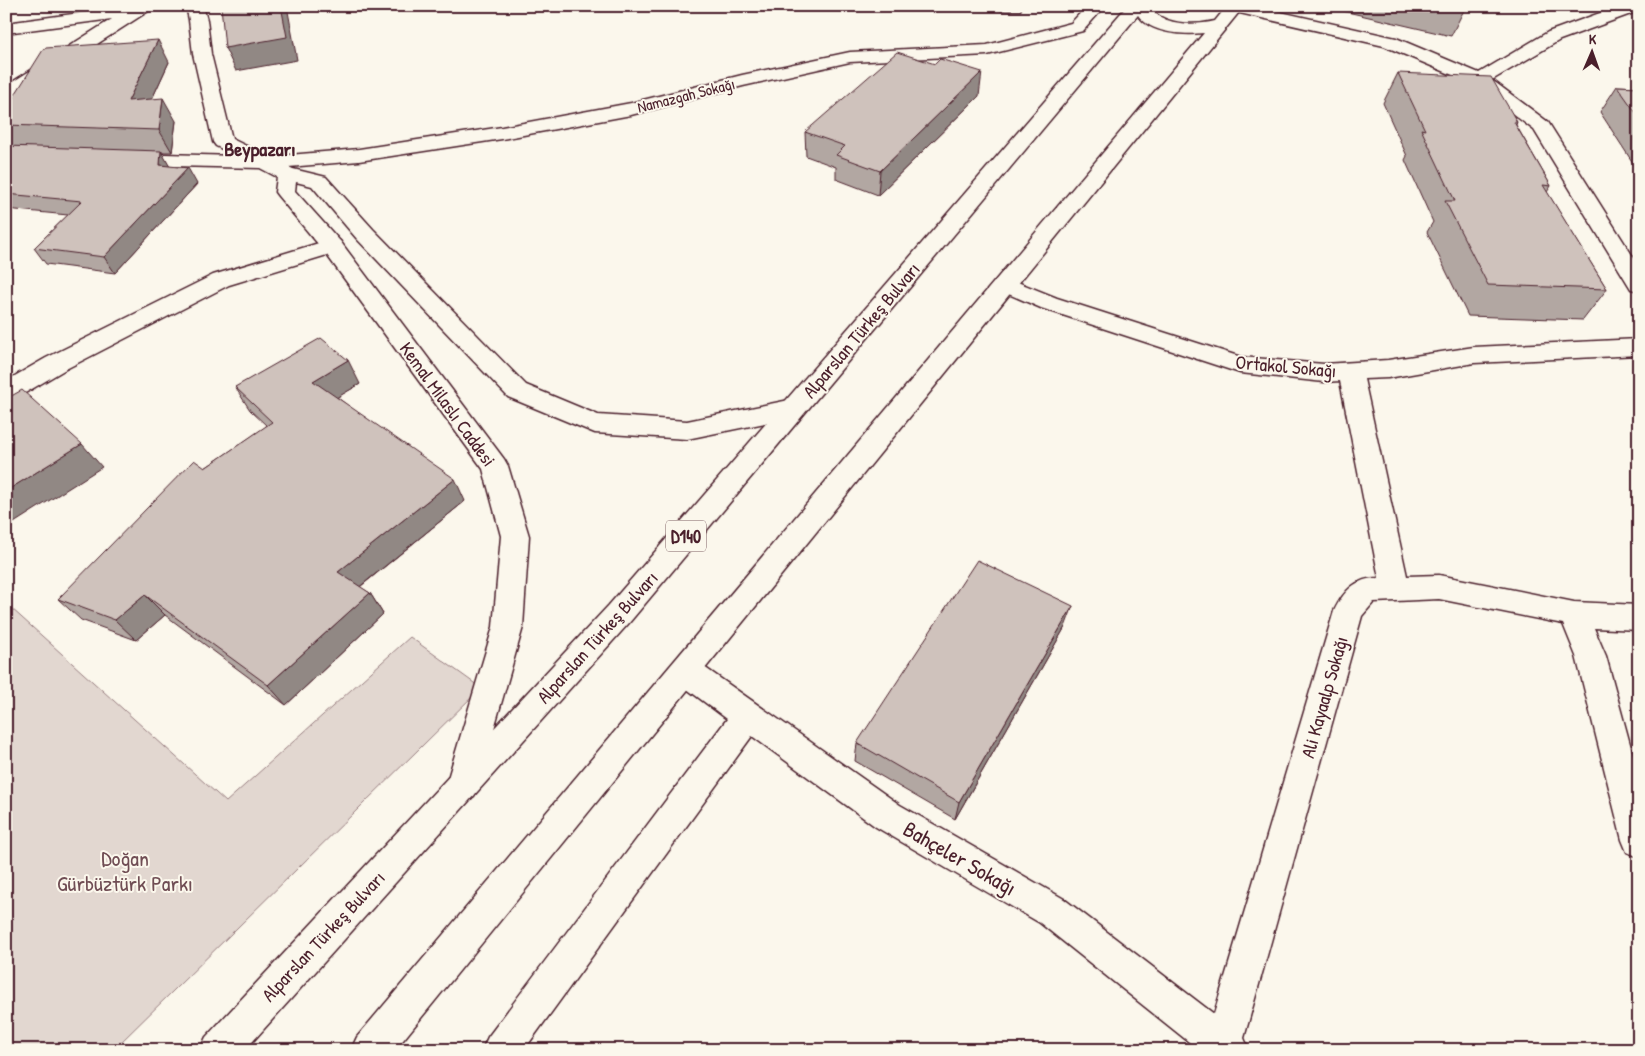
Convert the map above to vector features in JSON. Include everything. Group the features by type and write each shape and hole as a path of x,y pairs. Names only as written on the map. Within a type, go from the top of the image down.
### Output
{"main road":[{"path":"194,6 223,142 276,168 319,181 365,234 517,391 595,424 604,425 687,430 794,408"},
{"path":"1007,6 1014,6"},
{"name":"Namazgah Sokağı","path":"276,168 631,110 742,81 850,57 987,50 1077,27 1097,6"},
{"name":"Alparslan Türkeş Bulvarı","path":"219,1050 619,614 1136,6"},
{"path":"1140,6 1146,15 1178,28 1203,29 1232,11 1390,42 1480,80 1541,126 1639,284"},
{"path":"1480,80 1554,36 1636,6"},
{"path":"6,28 139,9"},
{"path":"6,94 139,9"},
{"path":"370,1050 1232,11"},
{"path":"106,158 276,168"},
{"name":"Kemal Milaslı Caddesi","path":"276,168 284,192 332,246 495,466 515,536 508,627 462,786"},
{"path":"6,393 55,364 221,280 332,246"},
{"name":"Ortakol Sokağı","path":"1005,284 1049,303 1240,365 1324,373 1388,369 1474,355 1639,347"},
{"path":"1350,371 1395,588"},
{"name":"Ali Kayaalp Sokağı","path":"1226,1048 1349,611 1367,590 1439,587 1574,614 1639,618"},
{"path":"1574,614 1591,656 1639,840"},
{"name":"Bahçeler Sokağı","path":"686,671 888,816 1052,911 1226,1048"},
{"path":"501,1050 748,716"}],"green space":[{"name":"Doğan Gürbüztürk Parkı","path":"11,608 226,802 410,637 481,688 113,1050 6,1050 6,611"}],"building":[{"path":"221,6 281,6 287,37 225,48"},
{"path":"158,40 128,101 163,98 159,130 6,125 6,109 46,48"},
{"path":"897,52 935,64 940,59 982,72 880,171 836,155 845,146 805,132"},
{"path":"1398,73 1491,77 1517,122 1514,122 1551,186 1543,185 1607,289 1488,285 1445,201 1455,201 1421,129 1425,130"},
{"path":"1617,86 1639,87 1639,117"},
{"path":"6,146 161,151 160,165 188,168 104,257 34,248 82,201 6,194"},
{"path":"321,338 348,360 313,381 455,479 338,572 370,593 268,685 145,595 115,620 58,599 194,460 205,468 272,422 235,387"},
{"path":"22,390 82,444 6,491 6,399"},
{"path":"977,560 1073,606 959,802 857,743"}],"district":[{"name":"Beypazarı","path":"260,148"}]}
